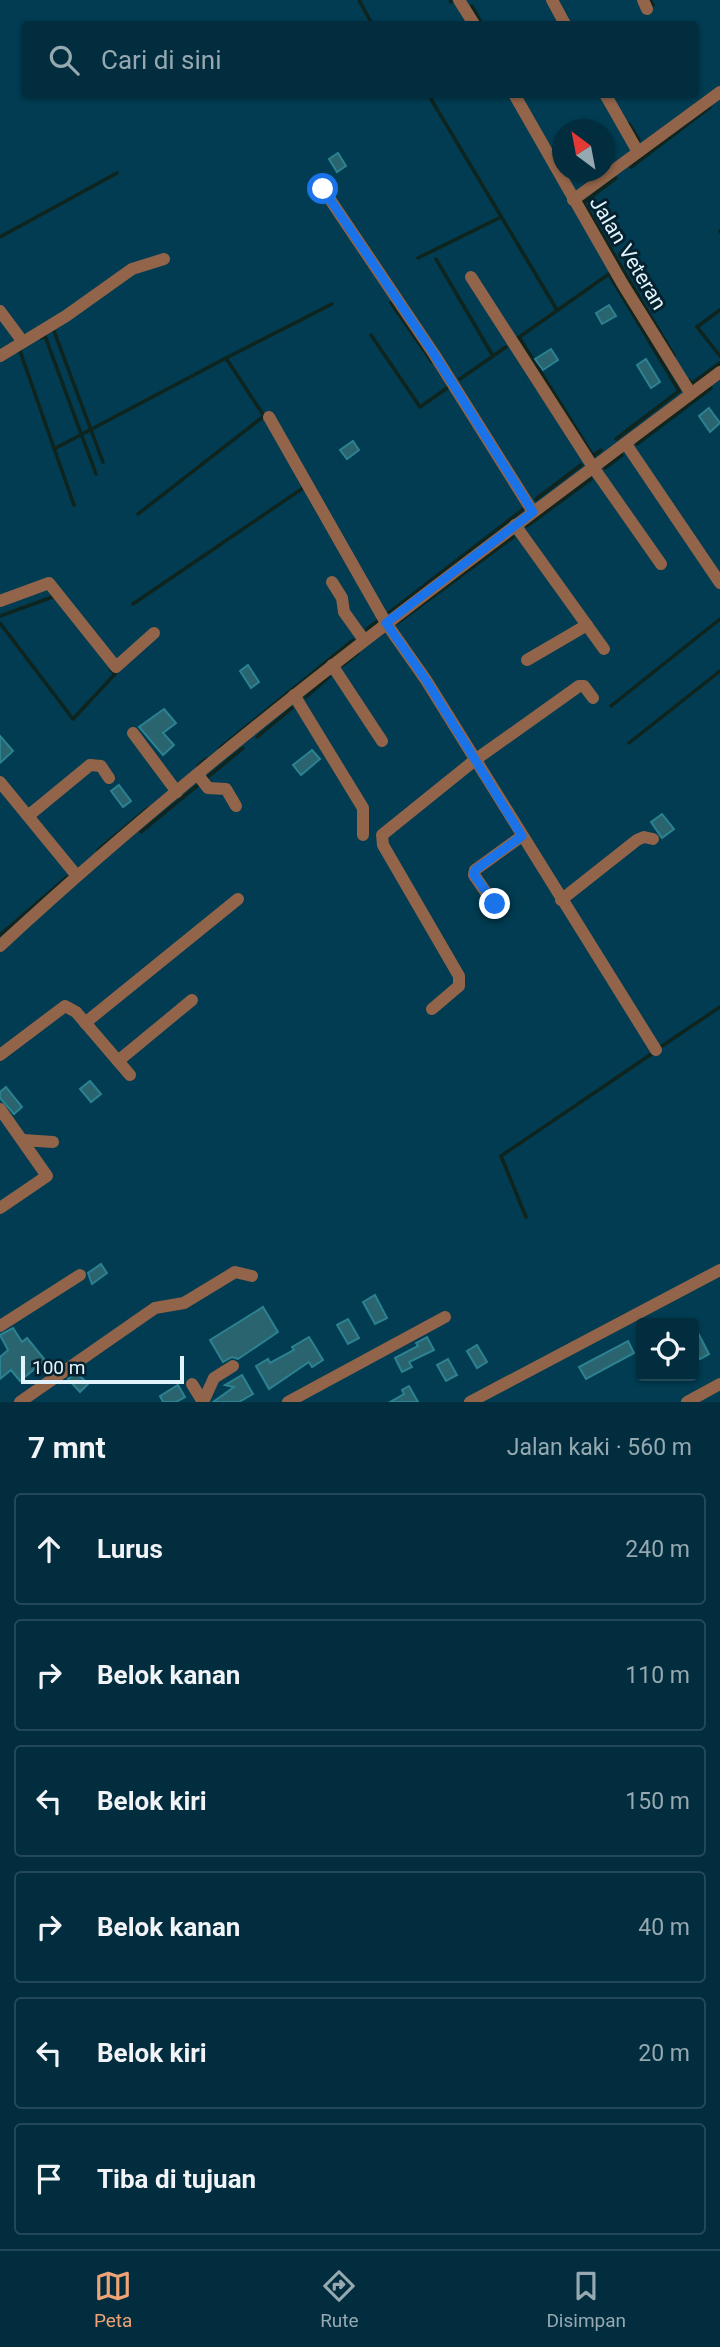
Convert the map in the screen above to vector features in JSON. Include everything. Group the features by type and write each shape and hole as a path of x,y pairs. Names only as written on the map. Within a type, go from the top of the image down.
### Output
{"street":[{"path":"552,0 563,21"},
{"path":"462,1 472,21"},
{"path":"573,200 720,92"},
{"name":"Jalan Veteran","path":"516,98 573,200 691,394"},
{"path":"607,98 638,152"},
{"path":"323,189 434,354 533,512"},
{"path":"0,356 74,311 132,269 164,259"},
{"path":"471,277 593,467 662,564"},
{"path":"0,311 23,342"},
{"path":"0,946 77,876 294,695 720,372"},
{"path":"269,417 386,623 426,680 656,1050"},
{"path":"625,444 720,583"},
{"path":"515,525 604,649"},
{"path":"332,582 342,598 344,612 364,640"},
{"path":"0,601 49,583 116,667 155,633"},
{"path":"527,660 587,625"},
{"path":"332,665 382,741"},
{"path":"432,1009 459,986 459,976 380,839 475,760 579,686 584,686 593,698"},
{"path":"294,695 363,808 363,835"},
{"path":"133,733 177,792"},
{"path":"28,816 90,765 101,766 109,778"},
{"path":"198,775 208,788 226,789 236,806"},
{"path":"0,782 77,876"},
{"path":"495,904 474,875 475,870 522,836"},
{"path":"561,900 637,839 653,839"},
{"path":"85,1023 238,899"},
{"path":"118,1060 192,1000"},
{"path":"0,1055 60,1006 71,1008 130,1075"},
{"path":"0,1109 47,1176 0,1208"},
{"path":"23,1140 53,1142"},
{"path":"470,1402 720,1270"},
{"path":"20,1402 155,1308 163,1304 180,1305 235,1272 252,1276"},
{"path":"0,1326 80,1275"},
{"path":"288,1402 444,1317"},
{"path":"203,1402 212,1380 233,1366"},
{"path":"192,1384 203,1402"},
{"path":"687,1402 720,1384"}],"building":[{"path":"338,153 346,166 337,172 329,159"},
{"path":"609,305 616,316 602,324 596,313"},
{"path":"551,349 558,360 543,370 535,359"},
{"path":"646,359 660,382 651,388 637,365"},
{"path":"709,408 720,423 710,432 699,416"},
{"path":"353,441 359,450 347,459 340,450"},
{"path":"248,665 259,682 251,688 240,671"},
{"path":"164,709 176,723 163,733 174,745 163,755 139,727"},
{"path":"0,736 13,751 0,763"},
{"path":"312,750 320,759 301,775 293,765"},
{"path":"119,785 131,801 123,807 111,791"},
{"path":"662,814 674,829 662,838 651,822"},
{"path":"90,1081 101,1094 91,1102 80,1089"},
{"path":"6,1087 22,1107 14,1114 0,1098 0,1092"},
{"path":"101,1264 107,1273 92,1284 88,1273"},
{"path":"375,1295 387,1318 375,1324 363,1302"},
{"path":"263,1307 278,1332 238,1359 232,1357 223,1362 210,1340"},
{"path":"348,1319 359,1338 348,1344 337,1325"},
{"path":"13,1328 22,1342 27,1338 45,1360 20,1381 11,1370 0,1379 0,1357 8,1350 0,1335"},
{"path":"699,1335 709,1354 700,1359 699,1357"},
{"path":"309,1337 323,1360 312,1367 309,1362 269,1389 256,1366 268,1359 270,1363 294,1350 292,1347"},
{"path":"427,1337 434,1350 409,1362 412,1367 402,1372 395,1358 418,1346 416,1343"},
{"path":"628,1341 634,1353 586,1379 579,1367"},
{"path":"477,1345 487,1362 477,1368 467,1351"},
{"path":"448,1359 457,1375 446,1381 437,1365"},
{"path":"77,1373 88,1384 80,1392 68,1379"},
{"path":"242,1375 253,1394 239,1402 213,1402 234,1387 225,1385"},
{"path":"178,1385 185,1397 176,1402 163,1402 160,1396"},
{"path":"409,1386 418,1402 390,1402 404,1394 402,1390"}],"waterway":[{"path":"359,0 370,21"},
{"path":"650,0 653,5"},
{"path":"472,6 480,21"},
{"path":"430,98 557,310"},
{"path":"631,167 710,107"},
{"path":"629,124 639,140"},
{"path":"0,237 117,173"},
{"path":"583,203 616,178"},
{"path":"583,202 674,356"},
{"path":"418,258 501,217"},
{"path":"436,259 493,356"},
{"path":"518,338 609,274 679,391 616,439"},
{"path":"391,303 432,362"},
{"path":"226,358 332,304"},
{"path":"720,310 697,327 720,356"},
{"path":"54,331 103,462"},
{"path":"371,335 420,407 450,386"},
{"path":"41,338 45,336 96,474"},
{"path":"519,337 593,456"},
{"path":"460,379 506,347"},
{"path":"20,351 74,505"},
{"path":"54,449 226,358 264,416 138,514"},
{"path":"689,380 691,384 720,363"},
{"path":"637,444 711,388"},
{"path":"593,456 601,450"},
{"path":"605,468 622,455"},
{"path":"536,499 581,465"},
{"path":"527,526 591,479"},
{"path":"133,604 303,488"},
{"path":"390,612 526,507"},
{"path":"397,623 513,537"},
{"path":"0,616 55,596"},
{"path":"611,706 720,619"},
{"path":"367,629 379,620"},
{"path":"0,623 73,719 115,674 111,670"},
{"path":"220,748 353,640"},
{"path":"343,665 358,653"},
{"path":"629,743 720,671"},
{"path":"306,697 329,677"},
{"path":"257,737 292,708"},
{"path":"141,832 243,748"},
{"path":"198,766 206,759"},
{"path":"98,850 148,808"},
{"path":"0,935 67,877"},
{"path":"659,1048 720,1007"},
{"path":"526,1217 501,1156 653,1053"}],"route":[{"path":"323,189 434,354 533,512 386,623 426,680 522,836 475,870 474,875 495,904"}]}
